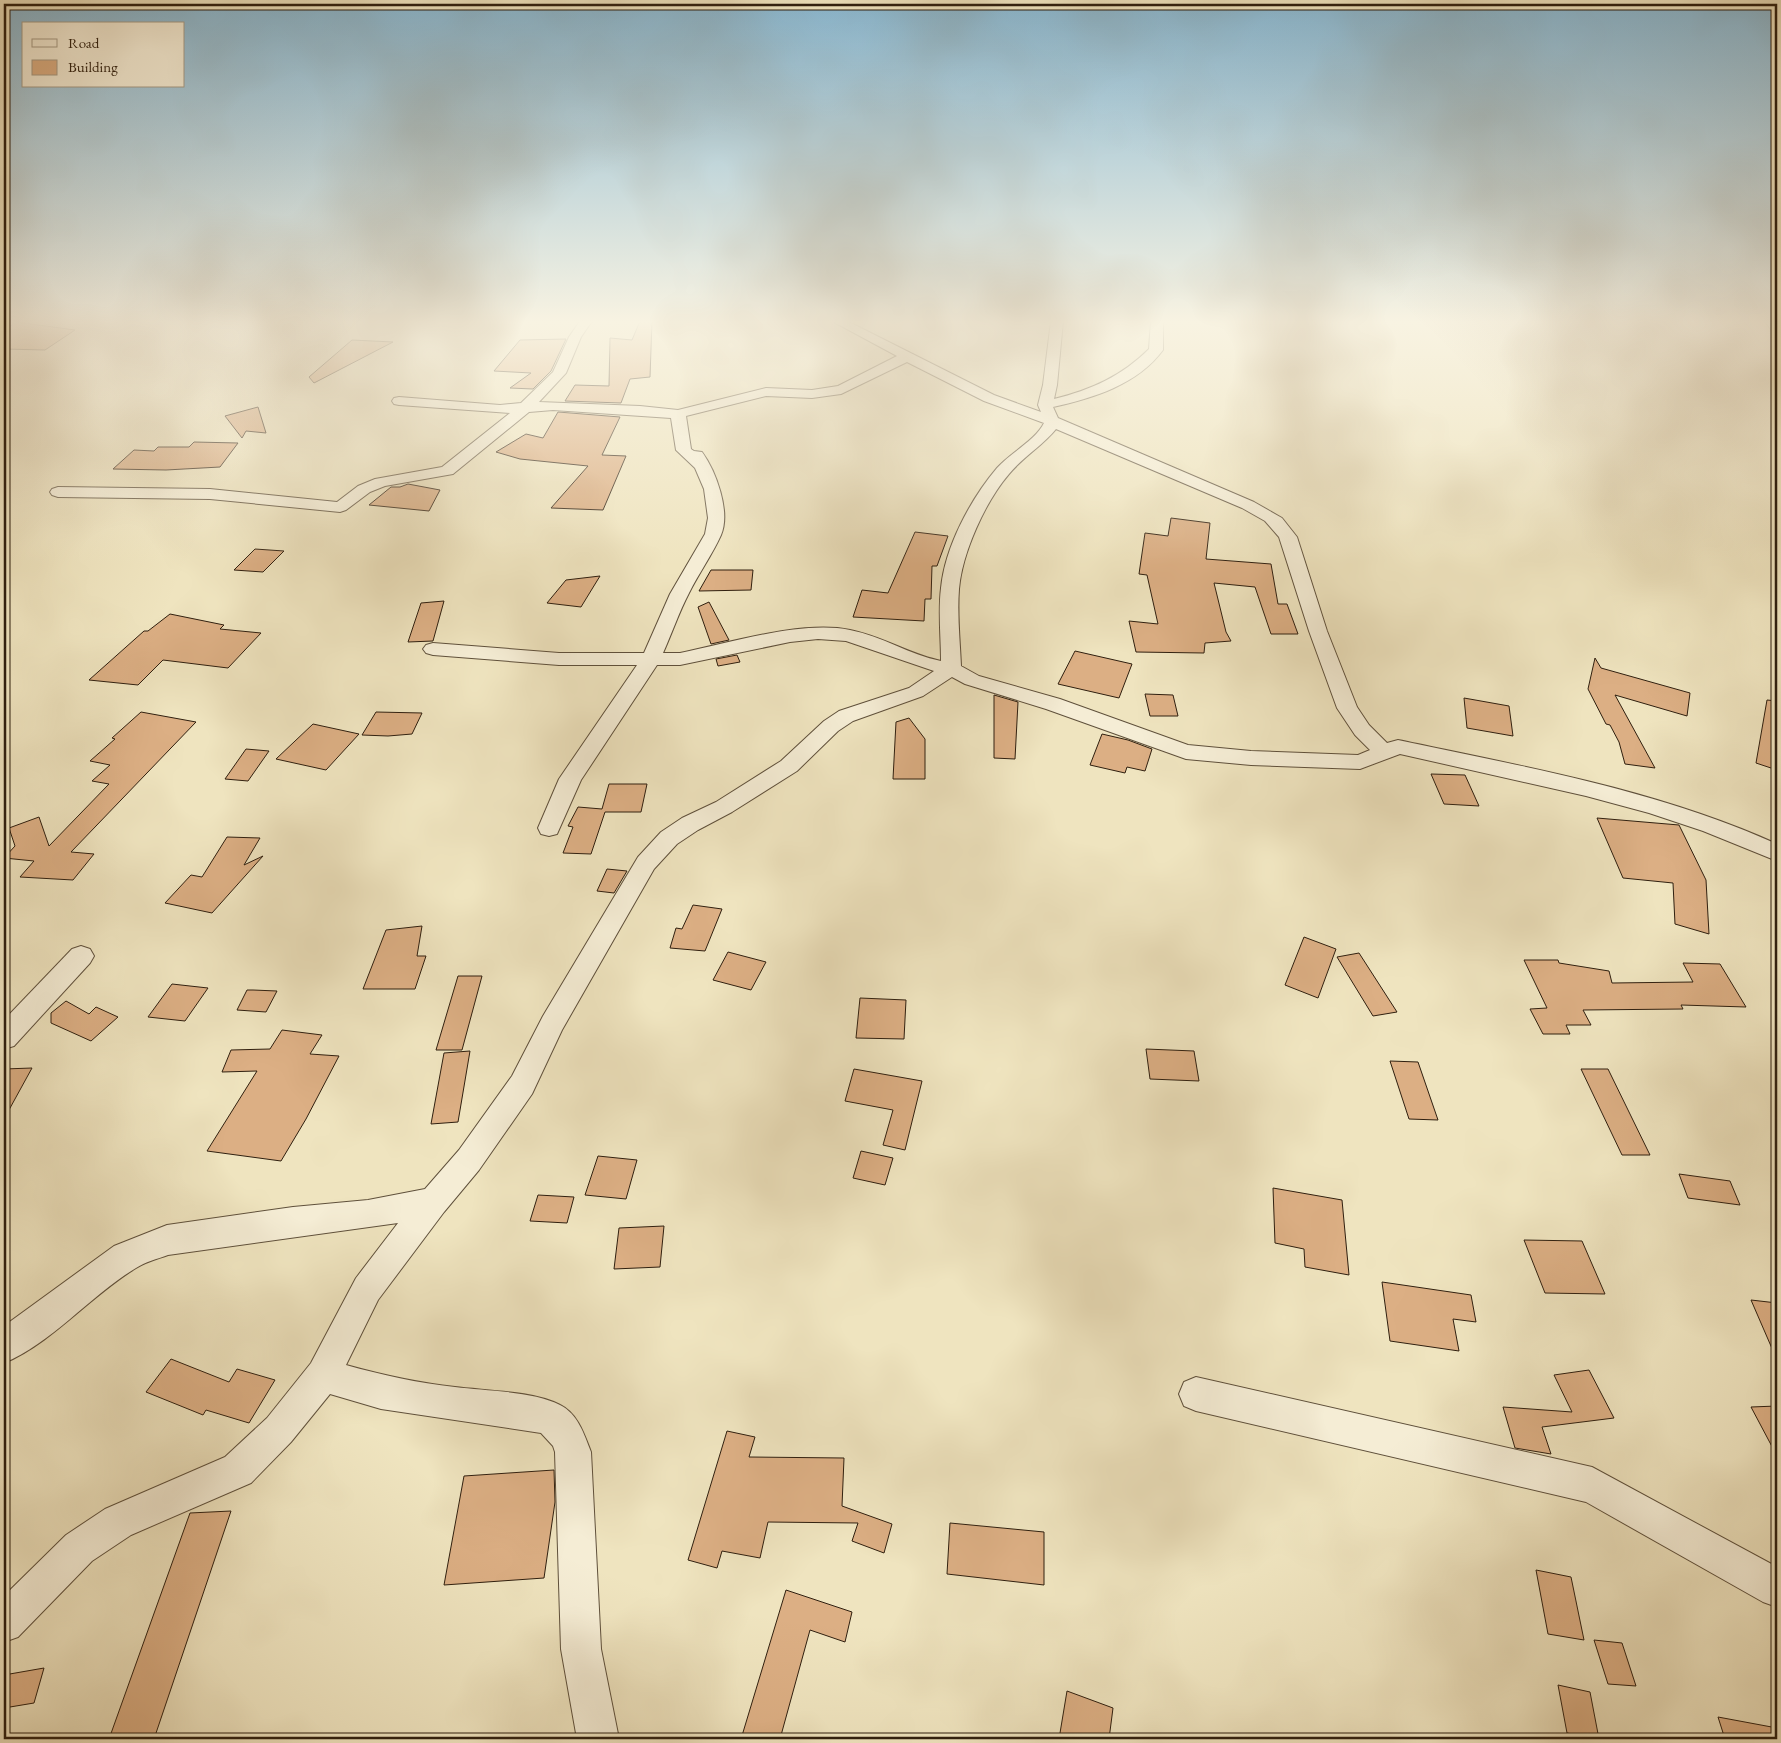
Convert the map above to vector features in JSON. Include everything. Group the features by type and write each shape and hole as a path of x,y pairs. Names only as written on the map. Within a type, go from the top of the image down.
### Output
{"street":[{"path":"416,402 500,409 553,406 640,410 678,414 725,402"},
{"path":"58,492 210,494 340,507 364,489 381,482 447,471 531,402"},
{"path":"1006,402 1048,413 1074,432 1248,504 1271,516 1282,526 1288,537 1318,631 1347,708 1362,730 1383,751 1398,747 1620,797 1687,816 1729,831 1777,853"},
{"path":"951,669 950,589 952,572 968,531 994,482 1004,469 1050,427 1049,402"},
{"path":"1048,413 1072,402"},
{"path":"549,828 570,779 651,660 658,639 680,594 713,534 716,518 712,489 701,461 684,450 678,414"},
{"path":"433,649 558,659 651,660 699,656 781,638 818,633 850,635 931,665 951,669 972,680 1054,704 1186,752 1251,758 1360,762 1398,747"},
{"path":"4,1624 79,1548 118,1522 238,1470 279,1430 322,1375 367,1289 433,1202 469,1160 522,1085 552,1024 646,863 669,838 790,766 831,726 846,716 916,692 951,669"},
{"path":"4,1038 81,956"},
{"path":"4,1346 125,1257 167,1240 284,1223 368,1214 433,1202"},
{"path":"322,1375 381,1392 452,1404 522,1412 550,1418 567,1435 573,1452 581,1649 598,1739"},
{"path":"1196,1394 1592,1485 1777,1588"}],"building":[{"path":"258,407 266,433 246,431 242,438 225,416"},
{"path":"558,412 620,417 602,455 626,456 603,510 551,508 588,466 520,459 496,452 526,434 543,438"},
{"path":"194,442 238,443 220,467 166,470 113,469 134,450 154,451 158,447 189,447"},
{"path":"408,484 440,490 429,511 369,505 391,487 400,487"},
{"path":"1171,518 1210,523 1206,559 1271,564 1278,604 1287,604 1298,634 1271,634 1255,587 1214,583 1226,632 1231,641 1205,643 1204,653 1136,652 1129,621 1158,624 1147,575 1139,574 1145,533 1168,536"},
{"path":"915,532 948,536 937,566 932,566 931,599 925,599 924,621 853,617 862,590 888,593"},
{"path":"255,549 284,551 263,572 234,570"},
{"path":"711,570 753,570 751,590 699,591"},
{"path":"600,576 581,607 547,603 566,580"},
{"path":"444,601 433,641 408,642 421,603"},
{"path":"709,602 729,640 711,644 698,607"},
{"path":"170,614 224,625 220,629 261,633 228,668 163,660 138,685 89,680 144,631 148,631"},
{"path":"1075,651 1132,664 1119,698 1058,684"},
{"path":"737,655 740,662 718,666 716,659"},
{"path":"1595,658 1601,668 1690,693 1687,716 1615,695 1655,768 1625,764 1619,742 1610,725 1606,724 1588,689"},
{"path":"1145,694 1173,695 1178,716 1150,716"},
{"path":"994,695 1018,702 1015,759 994,758"},
{"path":"1464,698 1509,706 1513,736 1467,728"},
{"path":"1767,700 1777,701 1777,770 1756,763"},
{"path":"141,712 196,722 71,852 94,854 73,880 20,877 34,861 4,858 15,846 9,828 39,817 49,846 109,784 92,781 110,765 90,761"},
{"path":"376,712 422,713 412,734 388,736 362,735"},
{"path":"909,718 925,739 925,779 893,779 896,722"},
{"path":"313,724 359,734 326,770 276,759"},
{"path":"1102,734 1128,740 1152,749 1145,771 1127,767 1125,773 1090,765"},
{"path":"246,749 269,751 248,781 225,779"},
{"path":"1431,774 1465,775 1479,806 1444,804"},
{"path":"609,784 647,784 641,812 605,812 591,854 563,853 573,827 568,826 578,807 602,809"},
{"path":"1597,818 1679,825 1706,880 1709,934 1675,924 1673,883 1623,878"},
{"path":"227,837 260,838 244,865 263,856 212,913 165,903 191,875 202,877"},
{"path":"607,869 627,871 614,893 597,891"},
{"path":"693,905 722,909 705,951 670,948 676,928 682,929"},
{"path":"422,926 417,956 426,956 415,989 363,989 386,930"},
{"path":"1304,937 1336,949 1318,998 1285,985"},
{"path":"728,952 766,962 751,990 713,980"},
{"path":"1359,953 1397,1012 1373,1016 1337,957"},
{"path":"1524,960 1558,960 1559,963 1609,971 1612,983 1693,982 1683,963 1720,964 1746,1007 1681,1005 1683,1009 1583,1010 1591,1025 1566,1025 1570,1034 1543,1034 1530,1009 1547,1008"},
{"path":"458,976 482,976 462,1050 436,1050"},
{"path":"172,984 208,988 185,1021 148,1017"},
{"path":"247,990 277,991 266,1012 237,1010"},
{"path":"860,998 906,1000 904,1039 856,1038"},
{"path":"66,1001 89,1014 96,1007 118,1017 91,1041 51,1023 51,1013"},
{"path":"282,1030 322,1035 310,1054 339,1056 306,1119 281,1161 207,1151 257,1071 222,1072 231,1050 270,1049"},
{"path":"1146,1049 1194,1051 1199,1081 1150,1079"},
{"path":"470,1051 458,1122 431,1124 444,1053"},
{"path":"1390,1061 1418,1062 1438,1120 1409,1119"},
{"path":"32,1068 4,1119 4,1069"},
{"path":"854,1069 922,1081 905,1150 883,1145 893,1110 845,1101"},
{"path":"1581,1069 1608,1069 1650,1155 1622,1155"},
{"path":"861,1151 893,1158 885,1185 853,1178"},
{"path":"598,1156 637,1160 626,1199 585,1195"},
{"path":"1679,1174 1730,1181 1740,1205 1688,1198"},
{"path":"1273,1188 1342,1200 1349,1275 1305,1267 1304,1249 1275,1243"},
{"path":"538,1195 574,1197 567,1223 530,1221"},
{"path":"664,1226 660,1267 614,1269 619,1228"},
{"path":"1524,1240 1582,1241 1605,1294 1545,1293"},
{"path":"1382,1282 1471,1295 1476,1322 1453,1319 1459,1351 1390,1341"},
{"path":"1751,1300 1777,1303 1777,1360"},
{"path":"171,1359 229,1382 237,1369 275,1380 249,1423 206,1410 203,1415 146,1392"},
{"path":"1589,1370 1614,1418 1542,1427 1551,1454 1515,1448 1503,1407 1572,1412 1554,1375"},
{"path":"1777,1406 1777,1456 1751,1407"},
{"path":"727,1431 755,1437 749,1457 844,1458 842,1506 892,1524 884,1553 852,1541 858,1523 768,1522 760,1558 722,1551 717,1568 688,1560"},
{"path":"554,1470 555,1502 544,1578 444,1585 464,1476"},
{"path":"231,1511 154,1739 109,1739 190,1513"},
{"path":"950,1523 1044,1532 1044,1585 947,1574"},
{"path":"1536,1570 1571,1577 1584,1640 1548,1634"},
{"path":"786,1590 852,1612 845,1642 810,1630 780,1739 741,1739"},
{"path":"1594,1640 1622,1643 1636,1686 1608,1684"},
{"path":"44,1668 34,1703 4,1708 4,1675"},
{"path":"1558,1685 1590,1692 1599,1739 1567,1733"},
{"path":"1067,1691 1113,1708 1109,1739 1059,1739"},
{"path":"1718,1717 1777,1728 1777,1739 1725,1739"}]}
